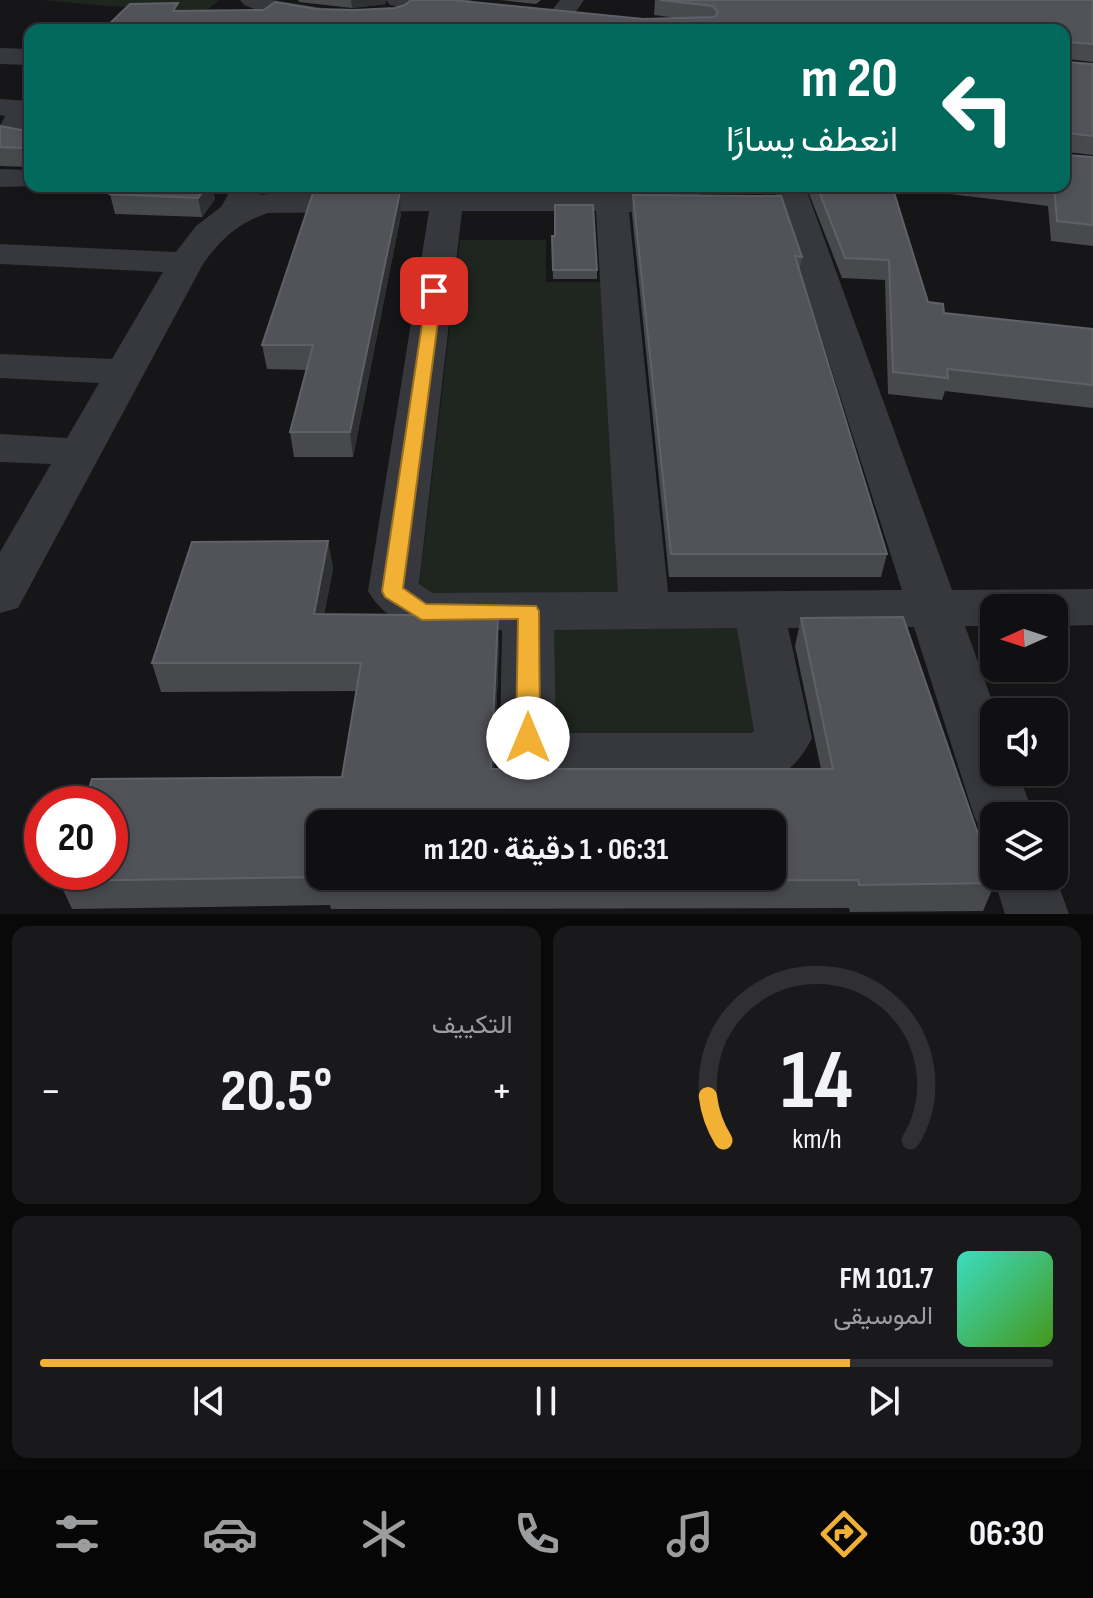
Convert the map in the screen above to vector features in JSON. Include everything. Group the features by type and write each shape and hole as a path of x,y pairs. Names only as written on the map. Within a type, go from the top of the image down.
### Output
{"street":[{"path":"252,0 281,11 356,17"},
{"path":"397,5 468,18 499,9"},
{"path":"529,12 566,7 592,18"},
{"path":"0,56 24,57"},
{"path":"0,107 23,108 11,133 24,138"},
{"path":"0,178 24,179"},
{"path":"0,595 186,263 237,194 264,204 296,194 448,194 612,202 717,202"},
{"path":"448,194 393,591 422,612 1093,607"},
{"path":"782,197 933,609 999,802"},
{"path":"612,202 644,610"},
{"path":"0,254 186,263"},
{"path":"0,366 124,372"},
{"path":"0,448 80,452"},
{"path":"528,611 528,738 549,757 765,757 784,738 759,610"},
{"path":"1029,890 1037,914"}],"shaded area":[{"path":"41,0 220,0 201,14"},
{"path":"460,240 546,240 546,282 605,282 627,597 418,596"},
{"path":"741,627 761,735 550,737 548,628"}],"building":[{"path":"411,0 452,0 643,19 715,17 718,12 713,6 660,0 1093,0 1093,44 1070,42 1070,24 109,24 130,4 178,3 173,11 264,10 275,2 317,9 355,10 405,5"},
{"path":"1070,62 1093,64 1093,136 1070,133"},
{"path":"0,126 24,130 24,148 0,147"},
{"path":"1070,155 1093,157 1093,225 1057,221 1054,192 1070,192"},
{"path":"112,192 202,192 198,198 110,194"},
{"path":"400,192 350,432 290,432 313,345 262,345 313,193"},
{"path":"819,192 894,192 928,302 943,304 944,313 1093,329 1093,385 947,369 948,378 893,372 889,260 845,258"},
{"path":"633,195 781,196 802,257 795,256 887,554 671,554"},
{"path":"555,205 593,205 597,270 553,270"},
{"path":"328,541 314,614 498,616 491,769 833,769 801,618 903,617 980,840 980,883 859,885 858,880 786,880 786,810 306,810 306,877 128,880 128,786 90,786 92,779 342,777 361,663 152,663 192,542"}],"route":[{"path":"434,291 393,591 422,612 528,611 528,738"}]}
